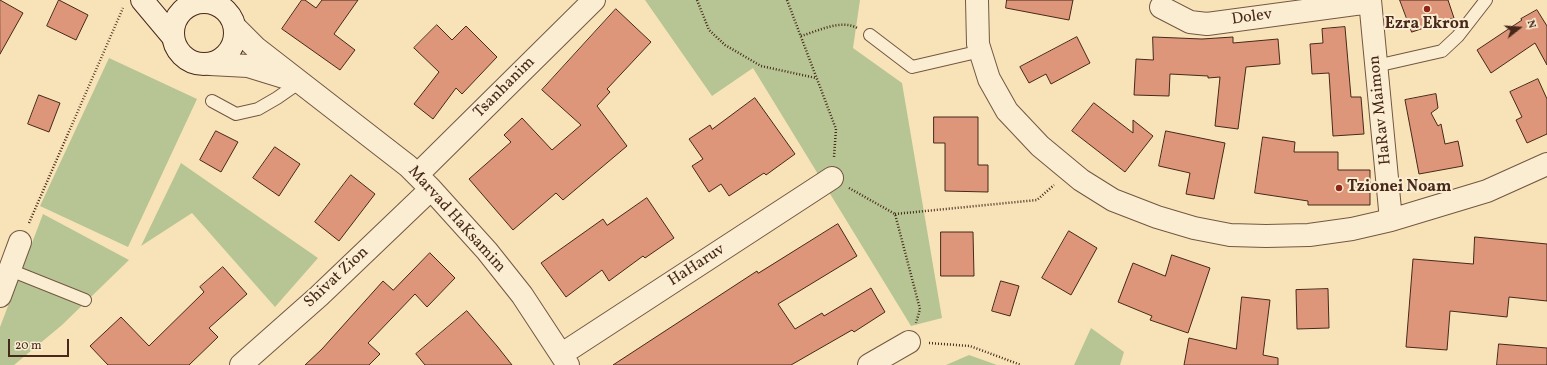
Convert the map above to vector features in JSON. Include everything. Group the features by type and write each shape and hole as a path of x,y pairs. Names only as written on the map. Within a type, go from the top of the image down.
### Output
{"street":[{"name":"Tsanhanim","path":"424,182 594,0"},
{"path":"977,0 978,44 989,79 1007,111 1040,146 1081,180 1113,200 1164,219 1194,228 1230,235 1309,235 1352,229 1391,220 1487,191 1547,164"},
{"path":"197,1 211,2 234,15 235,37 232,47 227,55 219,61 210,64 200,64 190,61 179,51 173,36 173,28 176,19 188,6 197,1"},
{"name":"HaRav Maimon","path":"1370,1 1391,220"},
{"name":"Dolev","path":"1161,7 1190,22 1207,24 1370,1"},
{"path":"133,4 173,36"},
{"name":"Marvad HaKsamim","path":"234,15 256,48 408,166 424,182 487,250 522,295 565,360"},
{"name":"Marvad HaKsamim","path":"210,64 248,66 300,82"},
{"name":"HaHaruv","path":"565,360 832,178"},
{"name":"Shivat Zion","path":"241,365 319,296 424,182"},
{"path":"0,296 20,242"},
{"path":"869,365 909,342"}],"lane":[{"path":"1376,66 1442,51 1458,36 1486,0"},
{"path":"870,35 912,67 980,51"},
{"path":"212,101 236,114 258,108 277,98 300,82"},
{"path":"10,270 85,300"}],"path":[{"path":"697,0 709,30 725,45 760,66 817,78"},
{"path":"787,0 836,129 832,178 895,214 1038,200 1069,170"},
{"path":"20,242 133,4"},
{"path":"801,36 838,25 851,24 870,35"},
{"path":"895,214 920,309 909,342 970,346 1021,365"}],"green space":[{"path":"645,0 860,0 853,48 902,83 942,318 911,326 753,68 712,96"},
{"path":"109,58 197,99 128,247 40,206"},
{"path":"181,163 318,258 275,307 192,213 141,246"},
{"path":"43,214 129,260 62,325 14,365 0,365 0,327"},
{"path":"1091,328 1124,352 1120,365 1074,365"},
{"path":"969,355 997,365 946,365"}],"building":[{"path":"0,0 23,13 0,54"},
{"path":"59,0 88,15 76,40 47,26"},
{"path":"302,0 305,0 316,8 322,0 358,0 334,34 355,50 340,70 282,29"},
{"path":"1007,0 1073,0 1069,20 1006,8"},
{"name":"Ezra Ekron","path":"1400,0 1448,0 1454,18 1412,32"},
{"path":"616,9 651,42 607,89 610,92 597,106 627,146 563,200 556,193 513,230 469,179 511,142 504,135 522,118 552,150 581,125 542,90"},
{"path":"1537,10 1547,26 1547,65 1535,43 1491,73 1477,50 1522,20 1521,19"},
{"path":"437,25 452,40 466,26 497,57 462,94 456,88 433,119 414,104 439,72 414,48"},
{"path":"1345,27 1351,97 1361,97 1364,134 1333,136 1329,73 1312,74 1310,44 1323,43 1322,29"},
{"path":"1077,37 1090,63 1051,84 1046,74 1029,83 1020,67"},
{"path":"1153,37 1202,39 1233,37 1233,43 1278,39 1280,64 1246,67 1238,129 1215,126 1220,77 1208,78 1208,76 1170,74 1169,96 1134,95 1136,59 1153,60"},
{"path":"1538,79 1547,99 1547,134 1527,143 1516,120 1522,117 1510,92"},
{"path":"1436,94 1438,108 1431,113 1438,126 1441,124 1445,144 1458,141 1463,166 1419,174 1405,100"},
{"path":"39,95 60,103 49,132 28,124"},
{"path":"755,98 795,154 766,175 764,173 729,196 721,184 709,192 692,166 703,159 689,139 710,125 712,129"},
{"path":"1094,103 1133,133 1133,120 1153,136 1125,172 1072,131"},
{"path":"934,117 978,117 978,165 988,165 988,192 945,191 945,143 934,143"},
{"path":"216,131 238,142 221,172 200,160"},
{"path":"1166,131 1225,143 1214,199 1186,194 1190,173 1159,166"},
{"path":"1263,137 1295,142 1294,152 1338,152 1338,170 1370,170 1370,205 1308,205 1308,201 1255,193"},
{"path":"275,147 300,164 279,196 253,178"},
{"path":"351,175 375,194 339,241 315,222"},
{"path":"647,198 674,238 645,258 643,256 609,281 602,270 566,297 541,263 603,219 607,225"},
{"path":"838,224 857,256 778,304 795,329 822,313 824,316 871,288 885,312 854,332 852,330 791,365 613,365 757,271 758,273"},
{"path":"1069,231 1097,248 1071,295 1042,278"},
{"path":"941,232 973,232 974,276 941,276"},
{"path":"1475,237 1547,244 1547,301 1509,297 1507,317 1450,311 1447,350 1406,347 1413,259 1473,264"},
{"path":"430,253 455,278 427,307 415,294 368,343 380,354 369,365 305,365 322,349 383,281 393,290"},
{"path":"1172,255 1210,268 1188,333 1150,320 1152,316 1118,302 1133,263 1165,276"},
{"path":"223,267 247,294 209,328 218,337 189,365 108,365 90,346 121,317 149,346 204,292 200,287"},
{"path":"1001,281 1019,286 1010,316 992,311"},
{"path":"1328,289 1329,328 1297,329 1296,290"},
{"path":"1242,297 1270,300 1263,355 1278,358 1278,365 1184,365 1189,338 1236,349"},
{"path":"467,311 512,365 425,365 416,354"},
{"path":"1499,344 1547,348 1547,365 1497,365"}],"place":[{"name":"Ezra Ekron","path":"1427,9"},
{"name":"Tzionei Noam","path":"1339,188"}]}
